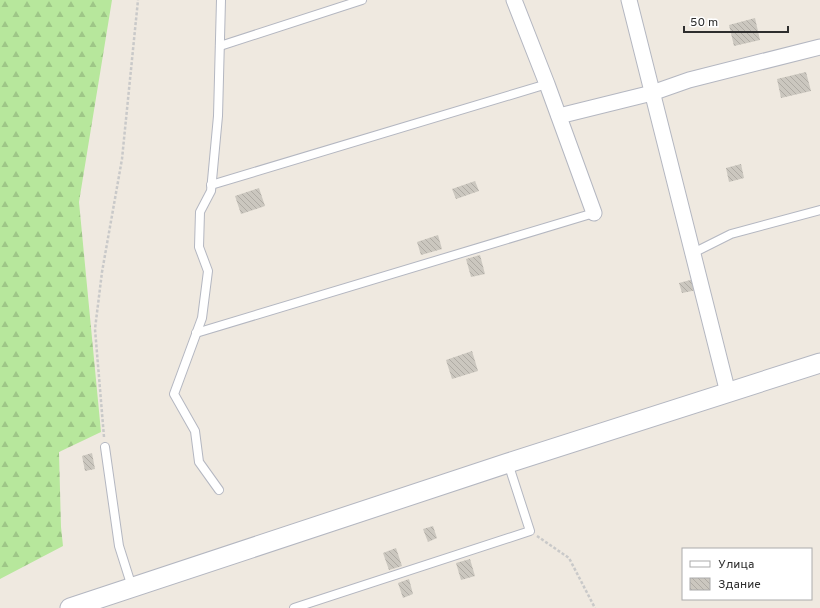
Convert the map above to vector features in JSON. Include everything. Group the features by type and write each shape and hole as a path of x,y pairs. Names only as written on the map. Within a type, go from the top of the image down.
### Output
{"street":[{"path":"514,0 559,116 594,214"},
{"path":"629,0 728,392"},
{"path":"559,116 652,93 690,80 820,47"},
{"path":"70,608 508,463 820,363"}],"lane":[{"path":"219,490 199,462 195,431 174,394 202,318 208,271 198,248 200,212 211,191 218,116 221,0"},
{"path":"220,46 362,0"},
{"path":"211,185 547,84"},
{"path":"693,253 731,234 820,210"},
{"path":"196,333 594,214"},
{"path":"105,447 119,546 132,587"},
{"path":"294,608 530,531 508,463"}],"path":[{"path":"105,447 96,329 102,272 122,159 138,0"},
{"path":"530,531 569,558 595,608"}],"green space":[{"path":"0,0 112,0 79,202 101,432 59,452 63,546 0,579"}],"building":[{"path":"755,18 760,40 734,46 729,25"},
{"path":"806,72 811,91 781,98 777,79"},
{"path":"741,164 744,178 729,182 726,168"},
{"path":"475,181 479,191 456,199 452,189"},
{"path":"259,188 265,206 241,214 235,196"},
{"path":"438,235 442,249 421,255 417,242"},
{"path":"480,255 485,274 471,277 466,259"},
{"path":"694,279 697,290 682,293 679,283"},
{"path":"472,351 478,371 452,379 446,360"},
{"path":"92,453 95,469 85,471 82,456"},
{"path":"433,526 437,538 428,542 423,529"},
{"path":"396,548 402,566 389,570 383,553"},
{"path":"470,559 475,576 461,580 456,563"},
{"path":"409,579 413,594 403,598 398,583"}]}
